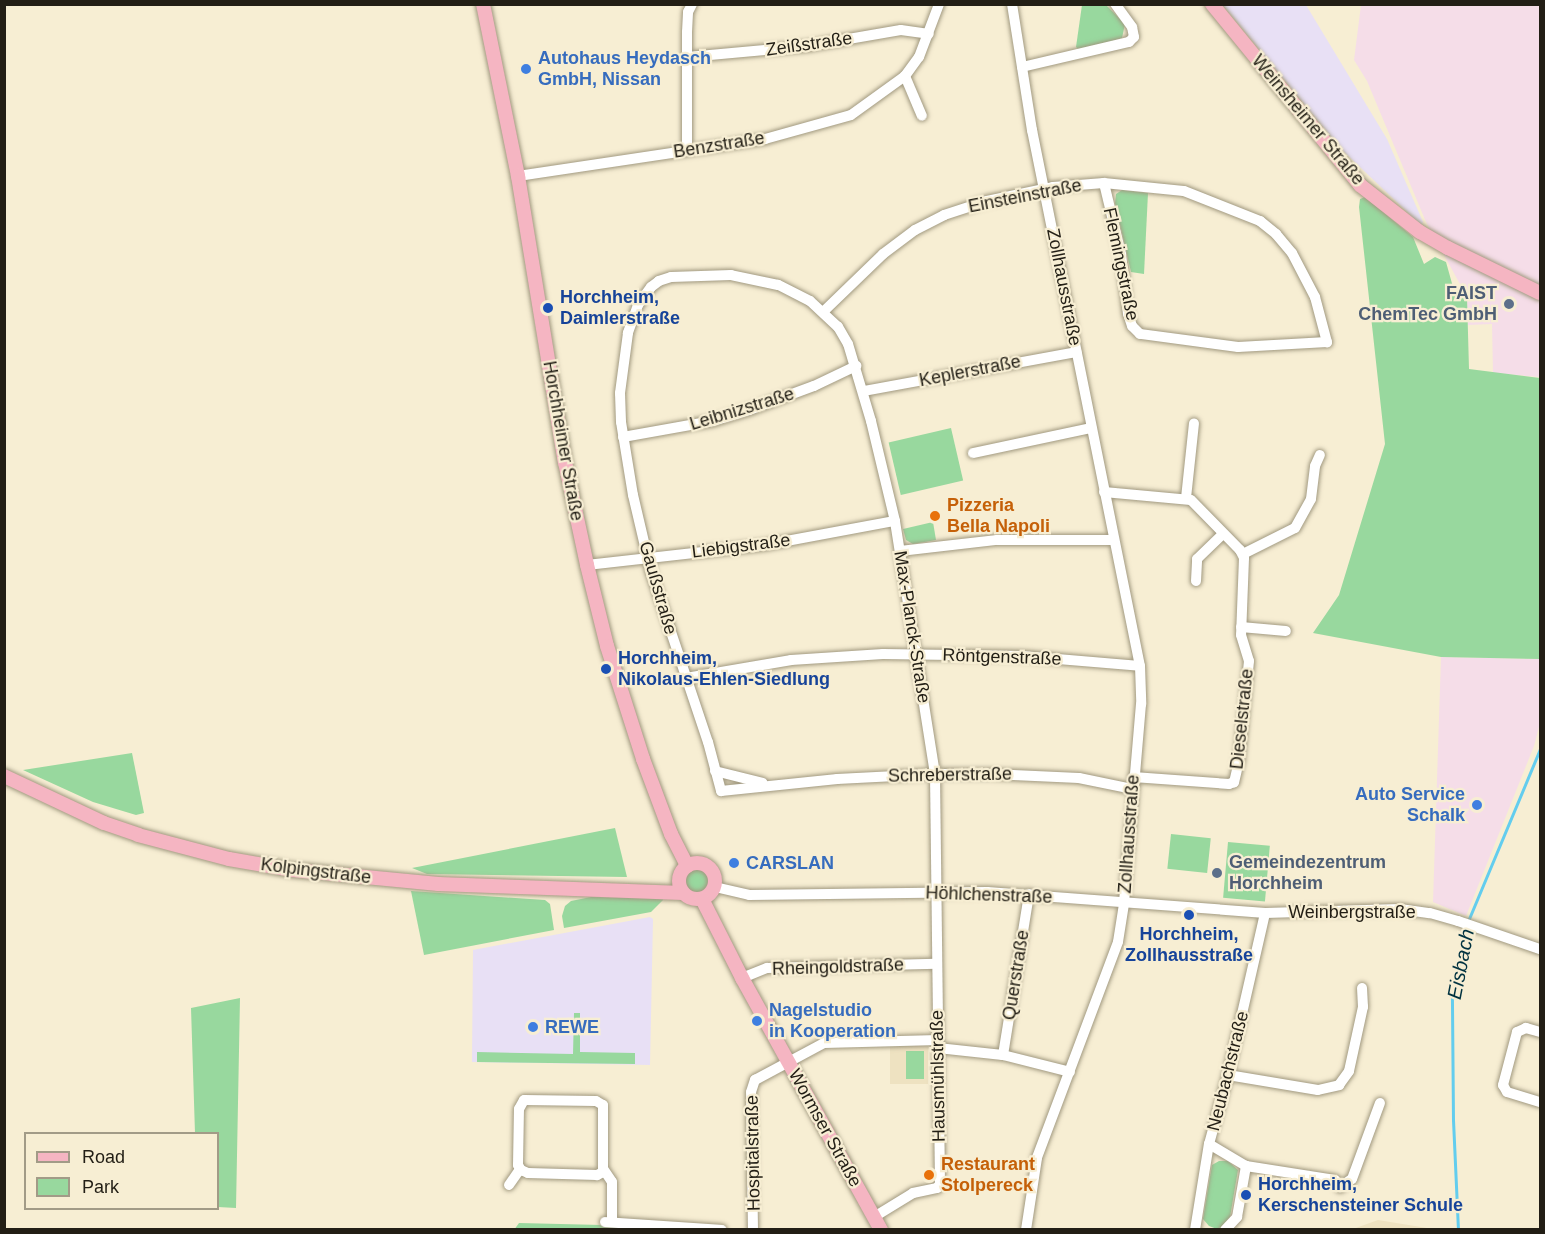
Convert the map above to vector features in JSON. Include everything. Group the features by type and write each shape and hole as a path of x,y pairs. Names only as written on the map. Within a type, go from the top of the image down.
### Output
{"main road":[{"name":"Horchheimer Straße","path":"483,4 518,176 563,453 587,565 607,646 643,759 683,872"},
{"name":"Weinsheimer Straße","path":"1212,4 1360,185 1420,232 1540,293"},
{"name":"Kolpingstraße","path":"4,776 95,819 138,835 229,859 293,870 438,884 683,894"},
{"path":"699,863 709,867 715,878 715,887 709,896 692,899 683,894 679,885 683,872 699,863"},
{"name":"Kolpingstraße","path":"642,891 668,884 683,872"},
{"name":"Wormser Straße","path":"702,899 742,978 882,1230"}],"street":[{"path":"687,150 687,32 688,12 692,4"},
{"name":"Benzstraße","path":"518,176 765,139 851,115 905,75 919,57 939,4"},
{"name":"Zollhausstraße","path":"1012,4 1076,351 1140,666 1141,704 1124,904 1118,942 1037,1158 1026,1230"},
{"path":"1022,67 1129,42 1134,36 1132,27 1115,4"},
{"name":"Zeißstraße","path":"688,57 808,46 901,30 929,34"},
{"path":"905,75 922,116"},
{"name":"Einsteinstraße","path":"823,312 882,254 928,222 964,207 1045,189 1081,183 1104,183 1184,191 1260,221 1276,234 1292,253 1315,297 1327,342"},
{"name":"Flemingstraße","path":"1104,183 1121,254 1128,314 1132,326 1140,334 1238,347 1327,342"},
{"name":"Gaußstraße","path":"716,771 648,557 623,437 620,393 628,333 638,305 659,281 702,274 749,278 794,292 823,312"},
{"name":"Max-Planck-Straße","path":"823,312 838,327 856,366 895,521 935,774 935,892"},
{"name":"Keplerstraße","path":"864,391 1076,351"},
{"name":"Leibnizstraße","path":"623,437 713,421 814,386 856,366"},
{"path":"1186,498 1194,423"},
{"path":"973,453 1091,428"},
{"path":"1104,492 1186,498 1243,554 1295,528 1311,499 1315,466 1320,455"},
{"name":"Liebigstraße","path":"587,565 765,545 895,521"},
{"path":"1196,581 1197,559 1224,534"},
{"path":"900,551 1008,540 1113,540"},
{"name":"Dieselstraße","path":"1133,777 1229,784 1234,782 1239,761 1249,661 1241,627 1243,554"},
{"path":"1241,627 1286,631"},
{"name":"Röntgenstraße","path":"686,678 791,660 916,654 1022,656 1140,666"},
{"name":"Schreberstraße","path":"766,784 716,771 721,791 766,784 935,774 1055,776 1132,789"},
{"name":"Höhlchenstraße","path":"715,887 749,895 935,892 1029,894 1124,904 1264,913"},
{"name":"Hausmühlstraße","path":"874,1216 921,1190 939,1187 935,892"},
{"name":"Querstraße","path":"1003,1055 1029,894"},
{"name":"Weinbergstraße","path":"1264,913 1400,909 1430,913 1477,926 1540,949"},
{"name":"Neubachstraße","path":"1195,1230 1209,1144 1228,1075 1264,913"},
{"name":"Rheingoldstraße","path":"742,978 767,968 936,964"},
{"path":"1228,1075 1318,1090 1339,1084 1349,1071 1363,1007 1362,987"},
{"path":"1540,1032 1526,1028 1517,1032 1503,1085 1507,1092 1540,1102"},
{"path":"788,1061 824,1043 849,1040 938,1044 1003,1055 1070,1071"},
{"name":"Hospitalstraße","path":"753,1230 752,1087 755,1080 788,1061"},
{"path":"604,1170 597,1175 528,1173 520,1169 518,1165 520,1105 524,1100 596,1101 603,1105 604,1170 612,1182 609,1222 722,1230"},
{"path":"1209,1144 1245,1166 1335,1180 1340,1187 1352,1179 1380,1103"},
{"path":"1225,1230 1237,1217 1245,1166"},
{"path":"509,1185 520,1169"}],"shaded area":[{"path":"1223,5 1306,5 1387,139 1423,222 1421,225 1342,150"},
{"path":"1361,5 1540,5 1540,377 1493,373 1492,324 1468,325 1467,297 1426,222 1367,81 1354,60"},
{"path":"1441,657 1540,659 1540,723 1534,746 1466,916 1433,902"},
{"path":"650,917 653,919 650,1065 472,1062 473,950"},
{"path":"890,1046 928,1046 928,1084 890,1084"},
{"path":"1378,1220 1433,1229 1353,1229"}],"green space":[{"path":"1082,5 1106,5 1125,24 1122,38 1080,51 1076,47"},
{"path":"1122,190 1148,193 1144,274 1131,272 1115,203 1116,194"},
{"path":"1365,197 1413,237 1424,264 1435,257 1446,262 1453,287 1461,287 1467,297 1469,369 1540,378 1540,659 1441,657 1313,633 1339,595 1385,444 1359,207 1360,199"},
{"path":"951,428 963,481 901,495 889,442"},
{"path":"933,522 936,540 913,544 906,540 903,529"},
{"path":"132,753 144,813 136,815 93,802 23,770"},
{"path":"615,828 627,877 427,874 412,868"},
{"path":"1171,834 1211,838 1207,873 1167,869"},
{"path":"1228,842 1270,846 1265,901 1223,898"},
{"path":"697,867 707,871 711,881 707,891 697,895 687,891 683,881 687,871"},
{"path":"411,891 545,900 550,904 554,930 424,955"},
{"path":"591,897 663,898 663,900 651,912 564,928 562,916 565,906 571,901"},
{"path":"240,998 236,1208 219,1207 219,1132 195,1132 191,1008"},
{"path":"574,1013 580,1013 580,1052 635,1053 635,1064 477,1062 477,1052 573,1054"},
{"path":"906,1051 924,1051 924,1079 906,1079"},
{"path":"1219,1161 1228,1161 1238,1170 1229,1223 1217,1229 1209,1226 1203,1219 1212,1165"},
{"path":"519,1223 643,1226 647,1230 514,1230"}],"waterway":[{"name":"Eisbach","path":"1468,921 1540,749"},
{"name":"Eisbach","path":"1458,1230 1453,1120 1452,996 1466,927"}],"place":[{"name":"Autohaus Heydasch GmbH, Nissan","path":"526,69"},
{"name":"FAIST ChemTec GmbH","path":"1509,304"},
{"name":"Horchheim, Daimlerstraße","path":"548,308"},
{"name":"Pizzeria Bella Napoli","path":"935,516"},
{"name":"Horchheim, Nikolaus-Ehlen-Siedlung","path":"606,669"},
{"name":"Auto Service Schalk","path":"1477,805"},
{"name":"CARSLAN","path":"734,863"},
{"name":"Gemeindezentrum Horchheim","path":"1217,873"},
{"name":"Horchheim, Zollhausstraße","path":"1189,915"},
{"name":"Nagelstudio in Kooperation","path":"757,1021"},
{"name":"REWE","path":"533,1027"},
{"name":"Restaurant Stolpereck","path":"929,1175"},
{"name":"Horchheim, Kerschensteiner Schule","path":"1246,1195"}]}
